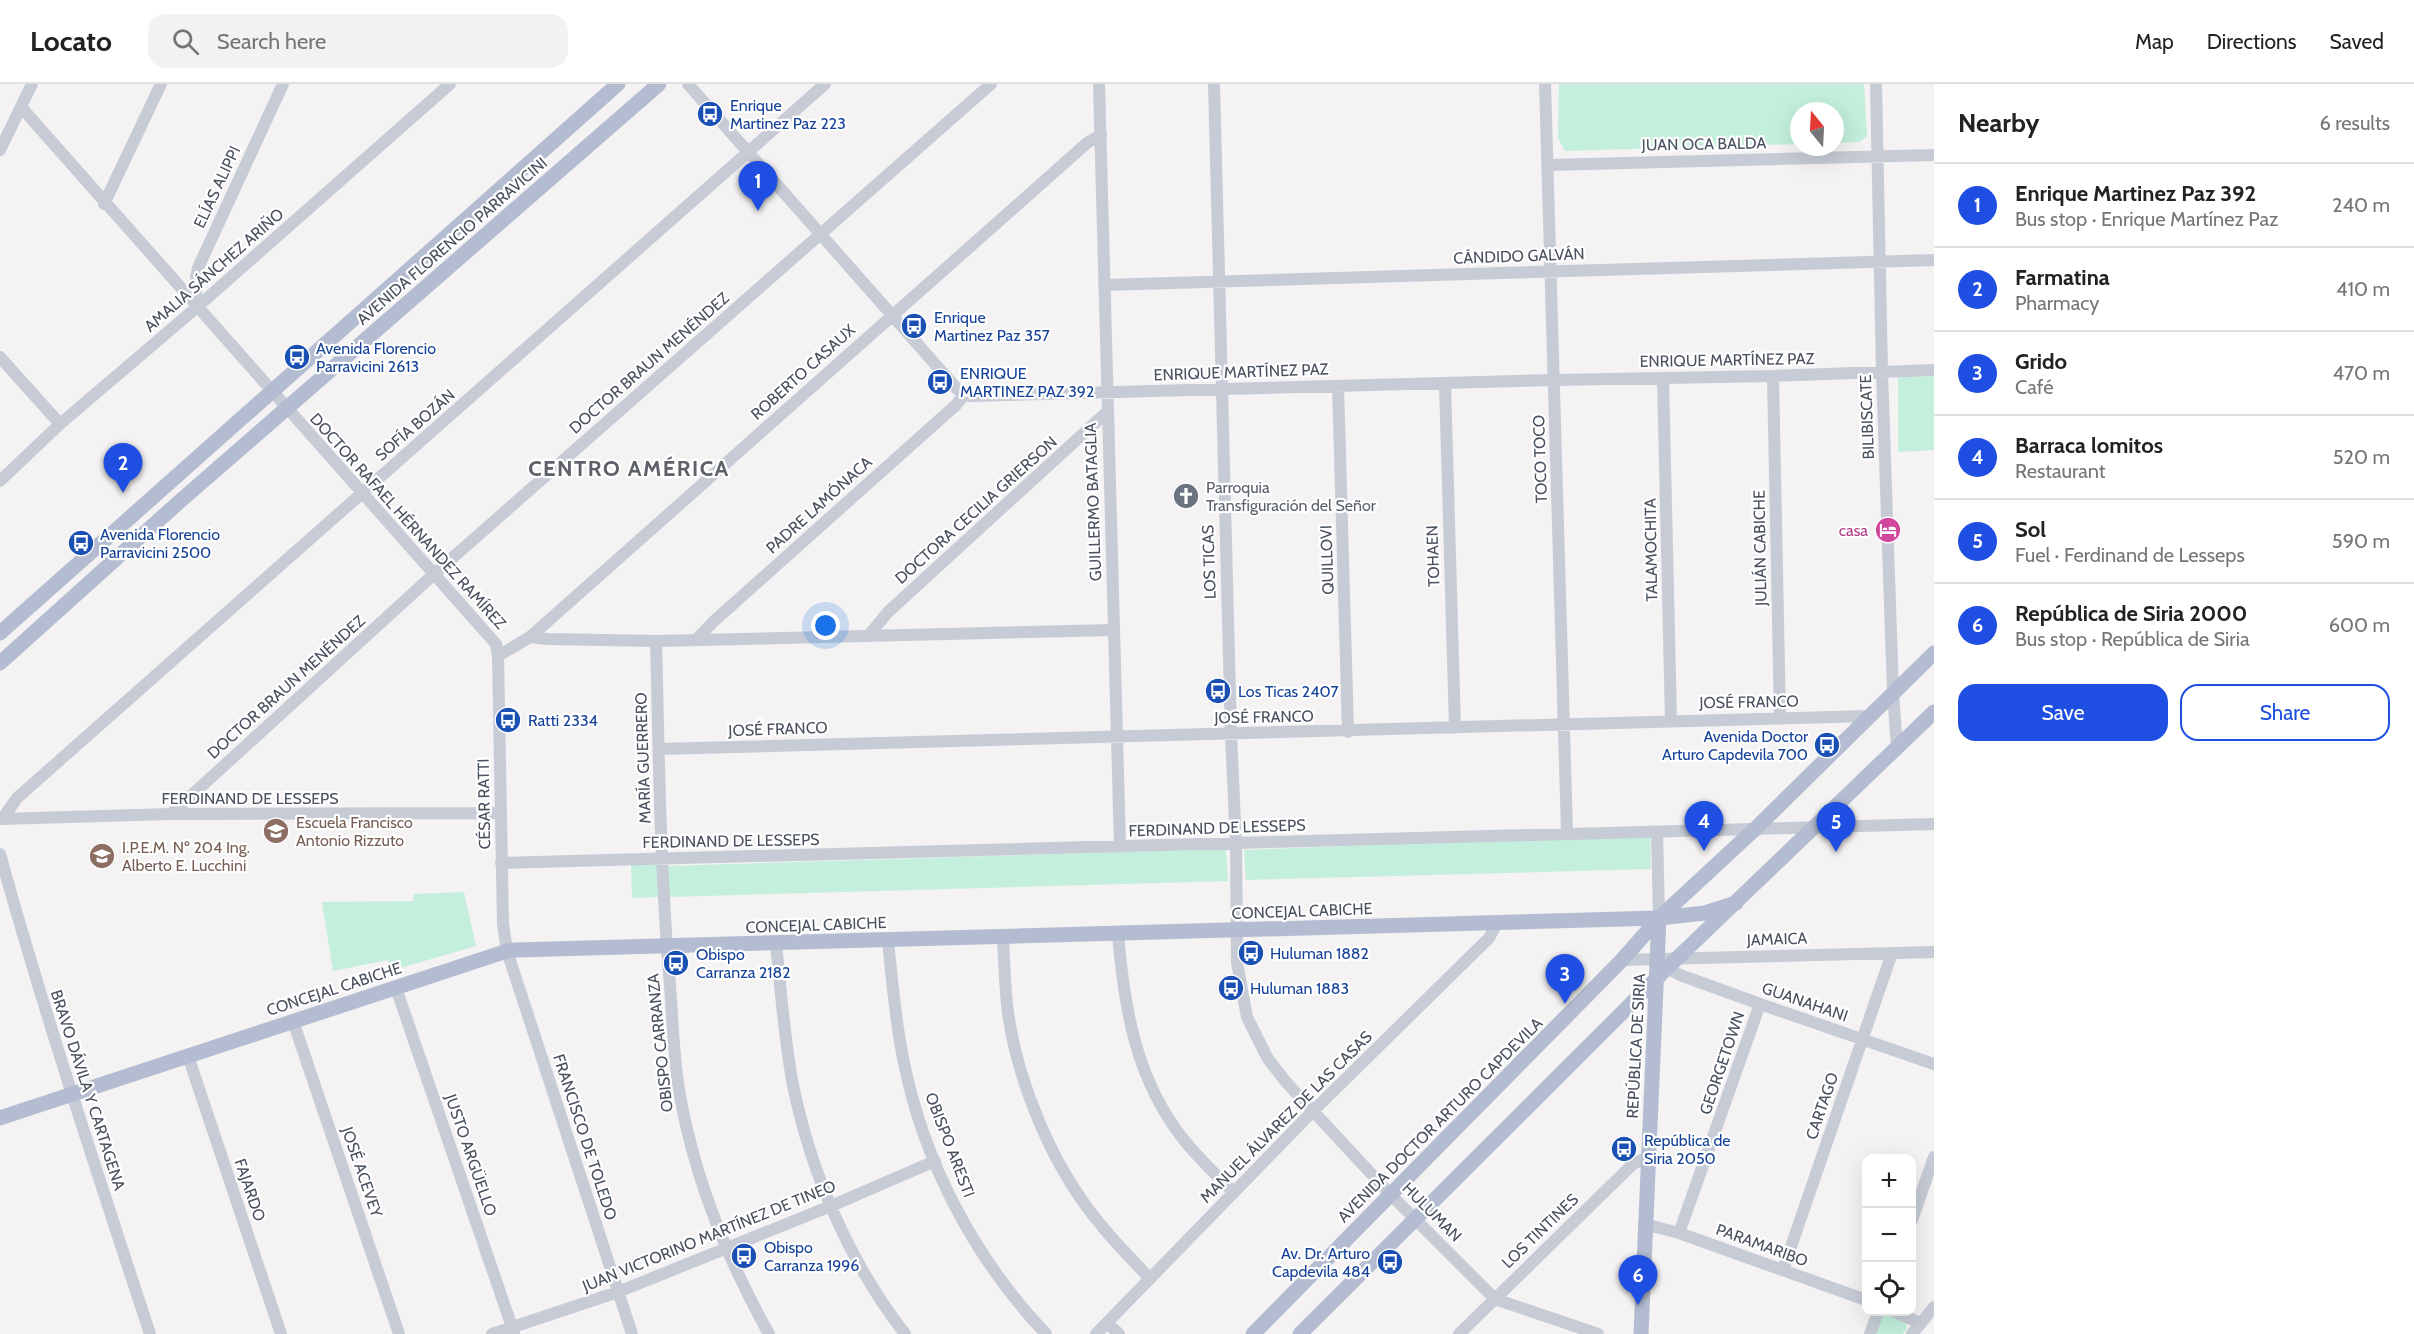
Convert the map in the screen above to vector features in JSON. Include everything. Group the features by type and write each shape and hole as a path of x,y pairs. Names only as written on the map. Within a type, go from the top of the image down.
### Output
{"main road":[{"name":"AVENIDA FLORENCIO PARRAVICINI","path":"0,633 618,84"},
{"name":"AVENIDA FLORENCIO PARRAVICINI","path":"0,663 161,518 658,84"},
{"name":"AVENIDA DOCTOR ARTURO CAPDEVILA","path":"1253,1334 1622,960 1659,918 1755,829 1934,653"},
{"path":"1300,1334 1665,966 1736,903 1934,712"},
{"name":"CONCEJAL CABICHE","path":"0,1118 507,951 1659,918 1705,913 1736,903"},
{"name":"REPÚBLICA DE SIRIA","path":"1641,1334 1648,1157 1665,966 1659,918"}],"street":[{"path":"0,150 32,84"},
{"path":"104,204 161,84"},
{"name":"ELÍAS ALIPPI","path":"196,308 195,277 198,268 283,84"},
{"name":"AMALIA SÁNCHEZ ARIÑO","path":"0,481 60,424 196,308 450,84"},
{"path":"688,84 820,235 964,394"},
{"name":"SOFÍA BOZÁN","path":"2,818 17,798 825,84"},
{"name":"DOCTOR BRAUN MENÉNDEZ","path":"171,814 433,575 992,84"},
{"name":"GUILLERMO BATAGLIA","path":"1099,84 1120,847"},
{"name":"LOS TICAS","path":"1214,84 1221,389 1236,844 1236,931"},
{"name":"TOCO TOCO","path":"1545,84 1567,833"},
{"name":"BILIBISCATE","path":"1876,84 1882,372 1893,693 1897,748"},
{"name":"DOCTOR RAFAEL HÉRNANDEZ RAMÍREZ","path":"21,107 104,204 273,392 286,410 492,638 498,656 530,637"},
{"name":"ROBERTO CASAUX","path":"530,637 1087,143 1101,135"},
{"name":"JUAN OCA BALDA","path":"1548,165 1934,155"},
{"name":"CÁNDIDO GALVÁN","path":"1104,285 1934,260"},
{"path":"0,357 60,424"},
{"name":"ENRIQUE MARTÍNEZ PAZ","path":"964,394 971,396 1107,393 1934,370"},
{"name":"JULIÁN CABICHE","path":"1773,376 1780,718"},
{"name":"TALAMOCHITA","path":"1663,378 1671,720"},
{"name":"TOHAEN","path":"1445,382 1455,728"},
{"name":"QUILLOVI","path":"1338,386 1348,732"},
{"name":"PADRE LAMÓNACA","path":"697,639 713,622 956,405 964,394"},
{"name":"DOCTORA CECILIA GRIERSON","path":"870,634 888,612 1107,412"},
{"path":"530,637 656,641 870,634 1113,630"},
{"name":"MARÍA GUERRERO","path":"656,641 666,947"},
{"name":"CÉSAR RATTI","path":"498,656 502,924 507,951"},
{"name":"JOSÉ FRANCO","path":"659,749 1869,716"},
{"name":"FERDINAND DE LESSEPS","path":"2,818 171,814 499,813"},
{"name":"FERDINAND DE LESSEPS","path":"501,863 1934,824"},
{"name":"REPÚBLICA DE SIRIA","path":"1657,832 1659,918"},
{"name":"BRAVO DÁVILA Y CARTAGENA","path":"0,854 28,955 71,1094 150,1334"},
{"name":"MANUEL ÁLVAREZ DE LAS CASAS","path":"1096,1334 1313,1111 1489,938 1497,923"},
{"name":"HULUMAN","path":"1236,931 1239,983 1247,1017 1268,1059 1313,1111 1391,1196 1495,1299 1598,1334"},
{"path":"1118,934 1126,1007 1132,1036 1147,1078 1171,1123 1184,1140 1234,1192"},
{"path":"1003,937 1007,1007 1012,1034 1020,1068 1041,1125 1068,1178 1084,1203 1100,1225 1150,1279"},
{"name":"OBISPO ARESTI","path":"888,940 896,1020 903,1060 919,1118 935,1161 966,1227 989,1264 1016,1302 1046,1334"},
{"path":"776,944 785,1038 806,1135 831,1206 869,1281 905,1334"},
{"name":"OBISPO CARRANZA","path":"666,947 682,1109 699,1171 726,1249 769,1334"},
{"name":"FRANCISCO DE TOLEDO","path":"507,951 632,1334"},
{"name":"JAMAICA","path":"1622,960 1665,966 1934,952"},
{"name":"CARTAGO","path":"1783,1270 1892,953"},
{"name":"GUANAHANI","path":"1665,966 1680,975 1934,1064"},
{"name":"JUSTO ARGÜELLO","path":"396,987 514,1331"},
{"name":"GEORGETOWN","path":"1679,1233 1760,1004"},
{"name":"JOSÉ ACEVEY","path":"293,1021 399,1334"},
{"name":"FAJARDO","path":"188,1056 282,1334"},
{"name":"LOS TINTINES","path":"1459,1334 1633,1164 1648,1157"},
{"path":"1915,1208 1934,1157"},
{"name":"JUAN VICTORINO MARTÍNEZ DE TINEO","path":"492,1334 514,1331 618,1292 831,1206 935,1161"},
{"name":"PARAMARIBO","path":"1644,1224 1679,1233 1862,1299"},
{"path":"1912,1334 1934,1307"},
{"path":"1870,1334 1876,1316"},
{"path":"1905,1316 1920,1323"},
{"path":"1107,1323 1119,1334"}],"green space":[{"path":"1559,84 1864,84 1867,136 1859,142 1844,143 1844,102 1790,102 1790,144 1565,151 1558,138"},
{"path":"1934,376 1934,450 1898,452 1898,377"},
{"path":"1650,834 1651,869 1246,880 1244,850"},
{"path":"1226,850 1228,881 668,897 668,866"},
{"path":"631,864 657,864 658,897 632,898"},
{"path":"464,892 476,946 390,971 388,960 333,971 322,902 413,901 414,894"},
{"path":"1881,1316 1889,1316 1906,1323 1907,1328 1903,1334 1874,1334"}],"place":[{"name":"Enrique Martinez Paz 223","path":"710,114"},
{"name":"Enrique Martinez Paz 392","path":"758,211"},
{"name":"Enrique Martinez Paz 357","path":"914,326"},
{"name":"Avenida Florencio Parravicini 2613","path":"297,357"},
{"name":"ENRIQUE MARTINEZ PAZ 392","path":"940,382"},
{"name":"Farmatina","path":"123,493"},
{"name":"Parroquia Transfiguración del Señor","path":"1186,496"},
{"name":"casa","path":"1888,530"},
{"name":"Avenida Florencio Parravicini 2500","path":"81,543"},
{"name":"Los Ticas 2407","path":"1218,691"},
{"name":"Ratti 2334","path":"508,720"},
{"name":"Avenida Doctor Arturo Capdevila 700","path":"1827,745"},
{"name":"Escuela Francisco Antonio Rizzuto","path":"276,831"},
{"name":"Barraca lomitos","path":"1704,851"},
{"name":"Sol","path":"1836,852"},
{"name":"I.P.E.M. Nº 204 Ing. Alberto E. Lucchini","path":"102,856"},
{"name":"Huluman 1882","path":"1251,953"},
{"name":"Obispo Carranza 2182","path":"676,963"},
{"name":"Huluman 1883","path":"1231,988"},
{"name":"Grido","path":"1565,1004"},
{"name":"República de Siria 2050","path":"1624,1149"},
{"name":"Obispo Carranza 1996","path":"744,1256"},
{"name":"Av. Dr. Arturo Capdevila 484","path":"1390,1262"},
{"name":"República de Siria 2000","path":"1638,1305"}],"district":[{"name":"CENTRO AMÉRICA","path":"629,468"}]}
